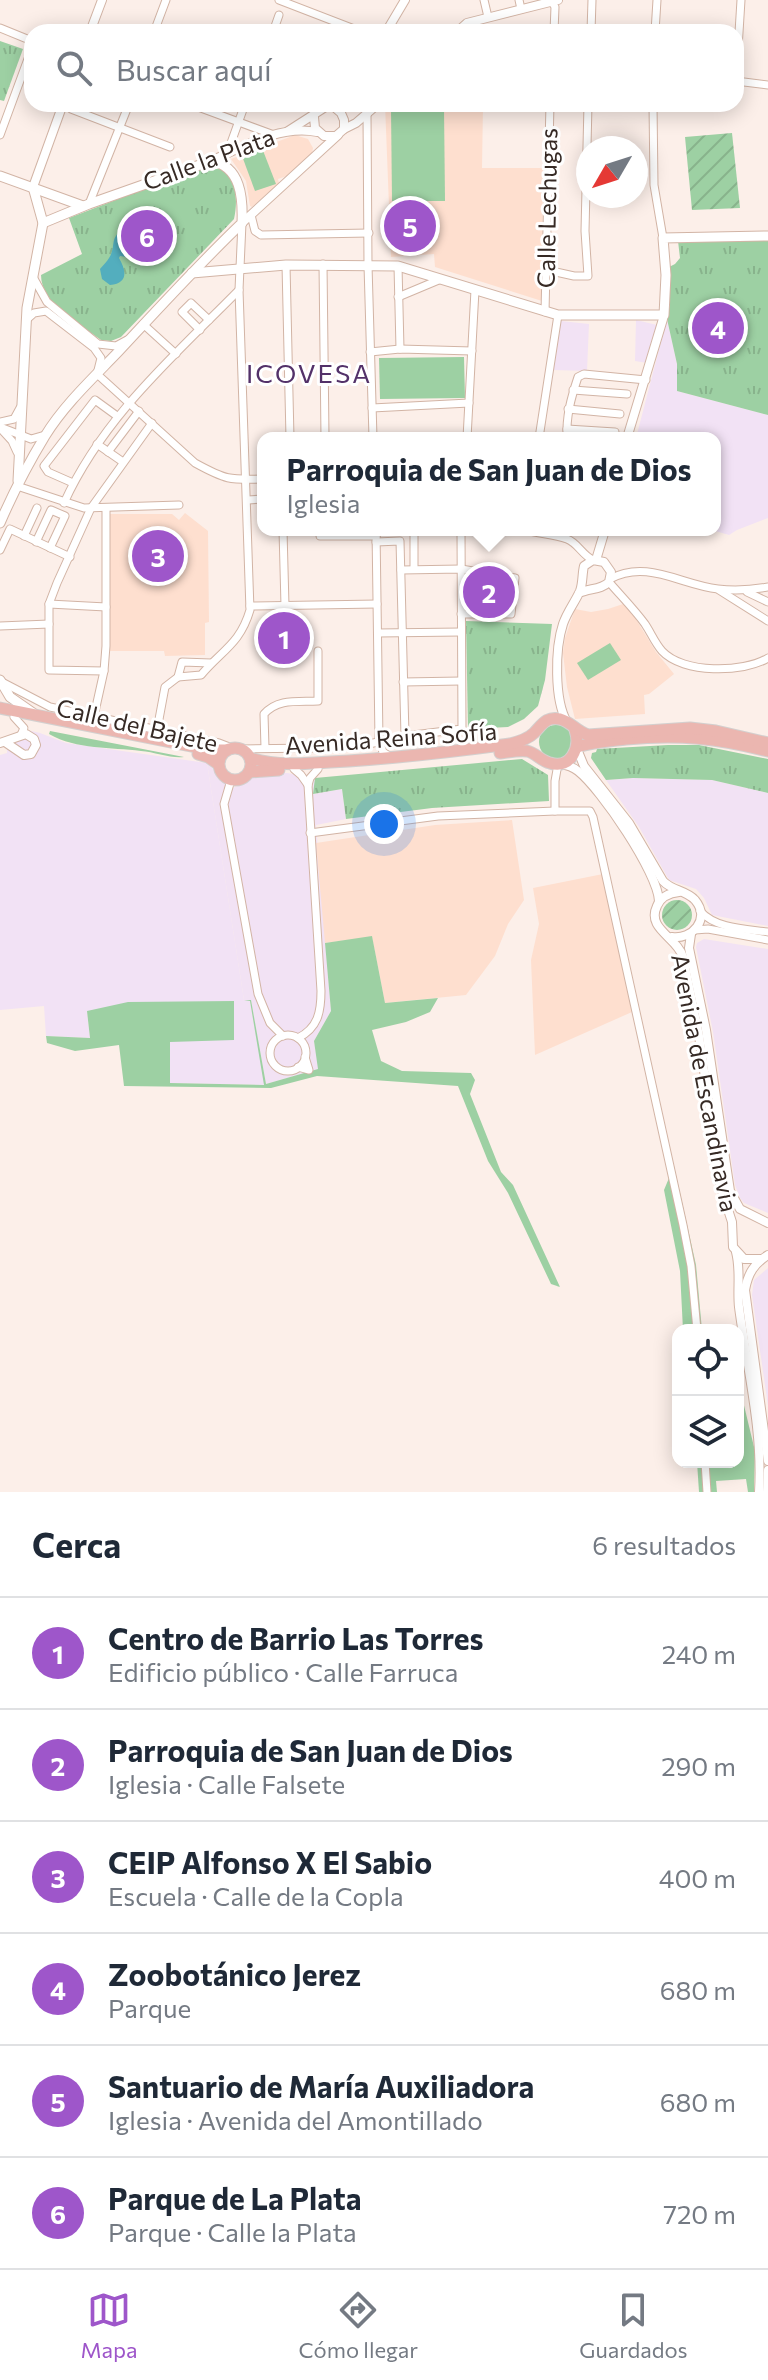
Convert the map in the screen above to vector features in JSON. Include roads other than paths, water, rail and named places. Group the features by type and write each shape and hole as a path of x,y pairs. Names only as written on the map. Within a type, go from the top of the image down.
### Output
{"main road":[{"path":"0,523 45,435 143,324 242,223 240,187 234,175 220,162 211,161"},
{"name":"Calle la Plata","path":"43,223 211,161"},
{"path":"0,176 86,205"},
{"path":"17,485 26,320 43,223 33,187"},
{"path":"192,273 286,265 398,266 558,315 663,317 666,275 663,238 768,236"},
{"path":"0,681 0,697"},
{"path":"0,681 17,703 36,714"},
{"name":"Avenida Reina Sofía","path":"0,708 211,750 238,751 271,763 392,758 510,744 534,733"},
{"path":"0,715 208,757 218,764"},
{"path":"546,721 557,718 588,735 690,728 768,743"},
{"name":"Avenida Reina Sofía","path":"249,772 521,751 536,754 532,740 534,733 546,721"},
{"path":"536,754 555,764 570,759 577,748 578,737 571,726"},
{"path":"577,748 595,742 690,736 768,751"},
{"path":"238,751 249,772 243,778 231,780 221,774 218,764 220,756 238,751"}],"street":[{"path":"93,24 102,0"},
{"path":"157,24 166,0"},
{"path":"391,24 405,0"},
{"path":"484,0 488,17"},
{"path":"591,24 592,0"},
{"path":"656,24 657,0"},
{"path":"740,24 741,0"},
{"path":"466,24 520,4 555,1 554,24"},
{"path":"281,7 336,24"},
{"path":"0,28 24,38"},
{"path":"0,135 24,70"},
{"path":"744,82 768,85"},
{"path":"33,187 64,112"},
{"path":"82,112 170,147"},
{"path":"86,205 126,112"},
{"path":"210,112 274,135"},
{"path":"227,154 242,112"},
{"path":"318,112 313,124 317,132 328,137 351,127 367,114"},
{"path":"157,730 165,687 178,677 201,675 234,644 246,625 250,606 239,290 242,223 341,132 344,118 341,112"},
{"name":"Calle Lechugas","path":"545,312 550,112"},
{"path":"547,270 588,276 585,231 588,112"},
{"path":"653,112 654,185 663,238"},
{"path":"367,114 373,432"},
{"name":"Calle la Plata","path":"288,131 314,117"},
{"name":"Calle la Plata","path":"211,161 288,131 304,129 317,132"},
{"path":"257,130 260,140"},
{"path":"251,215 255,231 261,235 369,233"},
{"path":"323,264 325,432"},
{"path":"286,265 290,432"},
{"path":"398,266 400,349"},
{"path":"33,277 47,302 98,344 116,346 131,338"},
{"path":"398,297 442,279"},
{"path":"64,503 84,462 129,401 239,290"},
{"path":"467,432 475,290"},
{"path":"200,330 182,312 191,303 209,320"},
{"path":"26,320 34,313 46,311 94,348 101,358 97,374 195,463 236,481 257,479"},
{"path":"540,432 558,315"},
{"path":"629,432 663,317"},
{"path":"143,324 176,354"},
{"path":"370,352 400,349 472,351"},
{"path":"615,432 567,429 568,409 578,377 584,374 646,380"},
{"path":"573,390 627,394"},
{"path":"73,483 48,472 44,466 95,400 117,416"},
{"path":"372,408 469,403"},
{"path":"0,426 14,419 21,406"},
{"path":"568,409 620,414"},
{"path":"108,452 139,411"},
{"path":"104,671 49,670 49,604 91,508 152,423"},
{"path":"0,426 31,439 45,435"},
{"path":"0,426 16,447 19,467"},
{"path":"97,444 123,462"},
{"path":"17,485 64,503 91,508 179,505"},
{"path":"248,500 257,499"},
{"path":"24,536 37,508"},
{"path":"94,716 104,671 106,508"},
{"path":"36,542 51,510 65,516 50,548"},
{"path":"0,550 10,529 70,557"},
{"path":"283,536 285,606"},
{"path":"392,758 383,752 379,741 376,536 400,541 405,736"},
{"path":"414,536 414,569"},
{"path":"403,682 461,681 461,536"},
{"path":"562,536 576,544 582,553 584,566 579,593 562,627 559,651 558,702 571,726"},
{"path":"584,566 595,560 604,536"},
{"path":"602,544 611,572 610,580 661,650 670,657 692,666 726,668 742,667 768,658"},
{"path":"582,553 625,571 653,571 717,589 745,591 768,587"},
{"path":"401,570 461,569 515,578 511,614 461,614"},
{"path":"579,593 605,586 625,571"},
{"path":"583,577 585,583 594,588"},
{"path":"717,589 768,621"},
{"path":"745,591 768,602"},
{"path":"49,604 106,607"},
{"path":"250,606 377,604"},
{"path":"0,626 49,624"},
{"path":"378,633 461,632"},
{"path":"265,748 264,714 272,705 318,701 318,651"},
{"path":"178,677 182,662 211,663"},
{"name":"Calle del Bajete","path":"0,681 41,704 238,751 331,748 462,729 461,681"},
{"path":"546,721 558,702"},
{"path":"14,717 24,728 16,749"},
{"path":"32,736 36,742 31,754 24,755 2,742 32,736"},
{"path":"577,748 584,766 634,831 670,888 695,900 706,918 716,923 768,932"},
{"path":"555,811 555,764 577,770 609,808 657,888 659,902 679,892"},
{"path":"294,769 308,785"},
{"path":"298,1038 314,1026 321,1010 308,785 318,769"},
{"path":"231,780 224,804 258,994 270,1023 283,1036"},
{"path":"310,833 438,816 590,811 683,1225 691,1266 696,1324"},
{"name":"Avenida de Escandinavia","path":"659,902 655,919 661,930 681,950 692,997 721,1188 731,1216 731,1242 739,1272 739,1310 760,1452 759,1492"},
{"name":"Avenida de Escandinavia","path":"700,911 699,924 693,932 689,948 706,1030 730,1191 740,1209 768,1223"},
{"path":"693,932 708,929 768,940"},
{"name":"Avenida de Escandinavia","path":"671,937 682,938 693,932"},
{"path":"288,1035 298,1038 304,1046 305,1057 292,1070 280,1069 272,1060 271,1048 277,1038 288,1035"},
{"name":"Avenida de Escandinavia","path":"733,1231 743,1219 754,1217"},
{"path":"735,1251 749,1260 764,1257"},
{"path":"764,1257 750,1272 745,1290 768,1461"},
{"path":"705,1468 707,1492"},
{"path":"767,1492 768,1470"}],"water":[{"path":"125,229 146,243 159,239 163,242 165,258 160,261 152,252 142,248 138,249 134,258 120,256 123,279 110,285 102,279 100,269 111,254 116,235"}],"place":[{"name":"Santuario de María Auxiliadora","path":"410,226"},
{"name":"Parque de La Plata","path":"147,236"},
{"name":"Zoobotánico Jerez","path":"718,328"},
{"name":"CEIP Alfonso X El Sabio","path":"158,556"},
{"name":"Parroquia de San Juan de Dios","path":"489,592"},
{"name":"Centro de Barrio Las Torres","path":"284,638"}],"district":[{"name":"ICOVESA","path":"309,374"}]}
